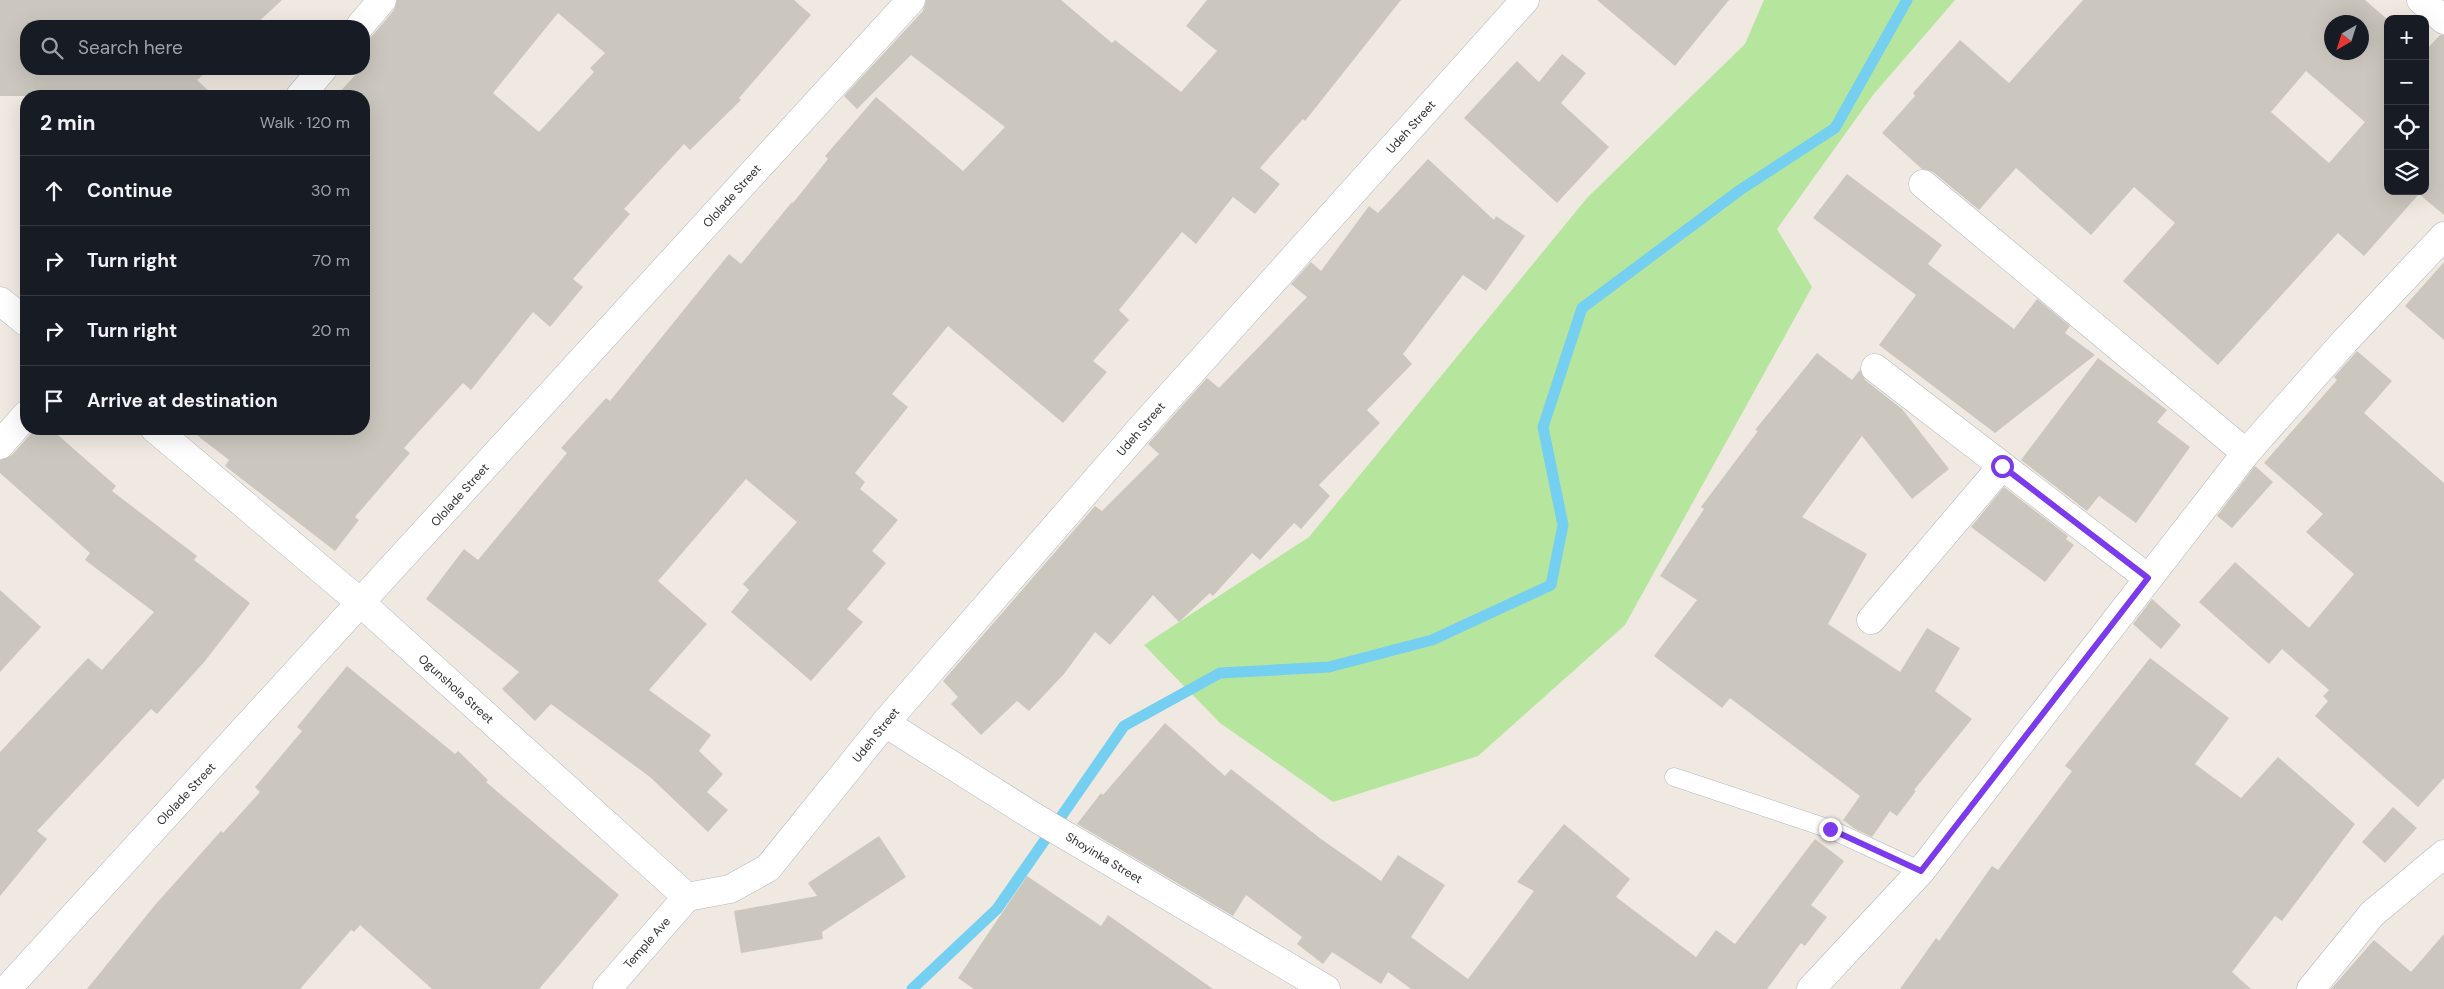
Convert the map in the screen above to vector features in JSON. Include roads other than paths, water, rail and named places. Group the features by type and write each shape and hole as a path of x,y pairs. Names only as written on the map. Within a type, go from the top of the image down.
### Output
{"street":[{"path":"365,20 382,0"},
{"name":"Ololade Street","path":"7,989 911,0"},
{"name":"Udeh Street","path":"687,898 730,889 768,868 885,723 1143,426 1525,0"},
{"path":"2421,0 2444,20"},
{"path":"305,90 318,75"},
{"path":"1923,184 2246,453"},
{"path":"1810,989 1921,871 2246,453 2345,342 2444,236"},
{"path":"0,301 20,317"},
{"path":"1875,368 2148,578"},
{"path":"0,445 20,422"},
{"name":"Ogunshola Street","path":"162,435 361,603 687,898"},
{"path":"1871,620 2002,466"},
{"name":"Shoyinka Street","path":"885,723 1072,840 1319,987"},
{"path":"2312,989 2372,914 2444,854"},
{"name":"Temple Ave","path":"607,989 687,898"}],"lane":[{"path":"1674,777 1830,829 1921,871"}],"waterway":[{"path":"912,989 997,909 1124,726 1220,673 1329,667 1432,640 1551,585 1563,525 1543,427 1582,308 1740,190 1835,128 1907,0"}]}
